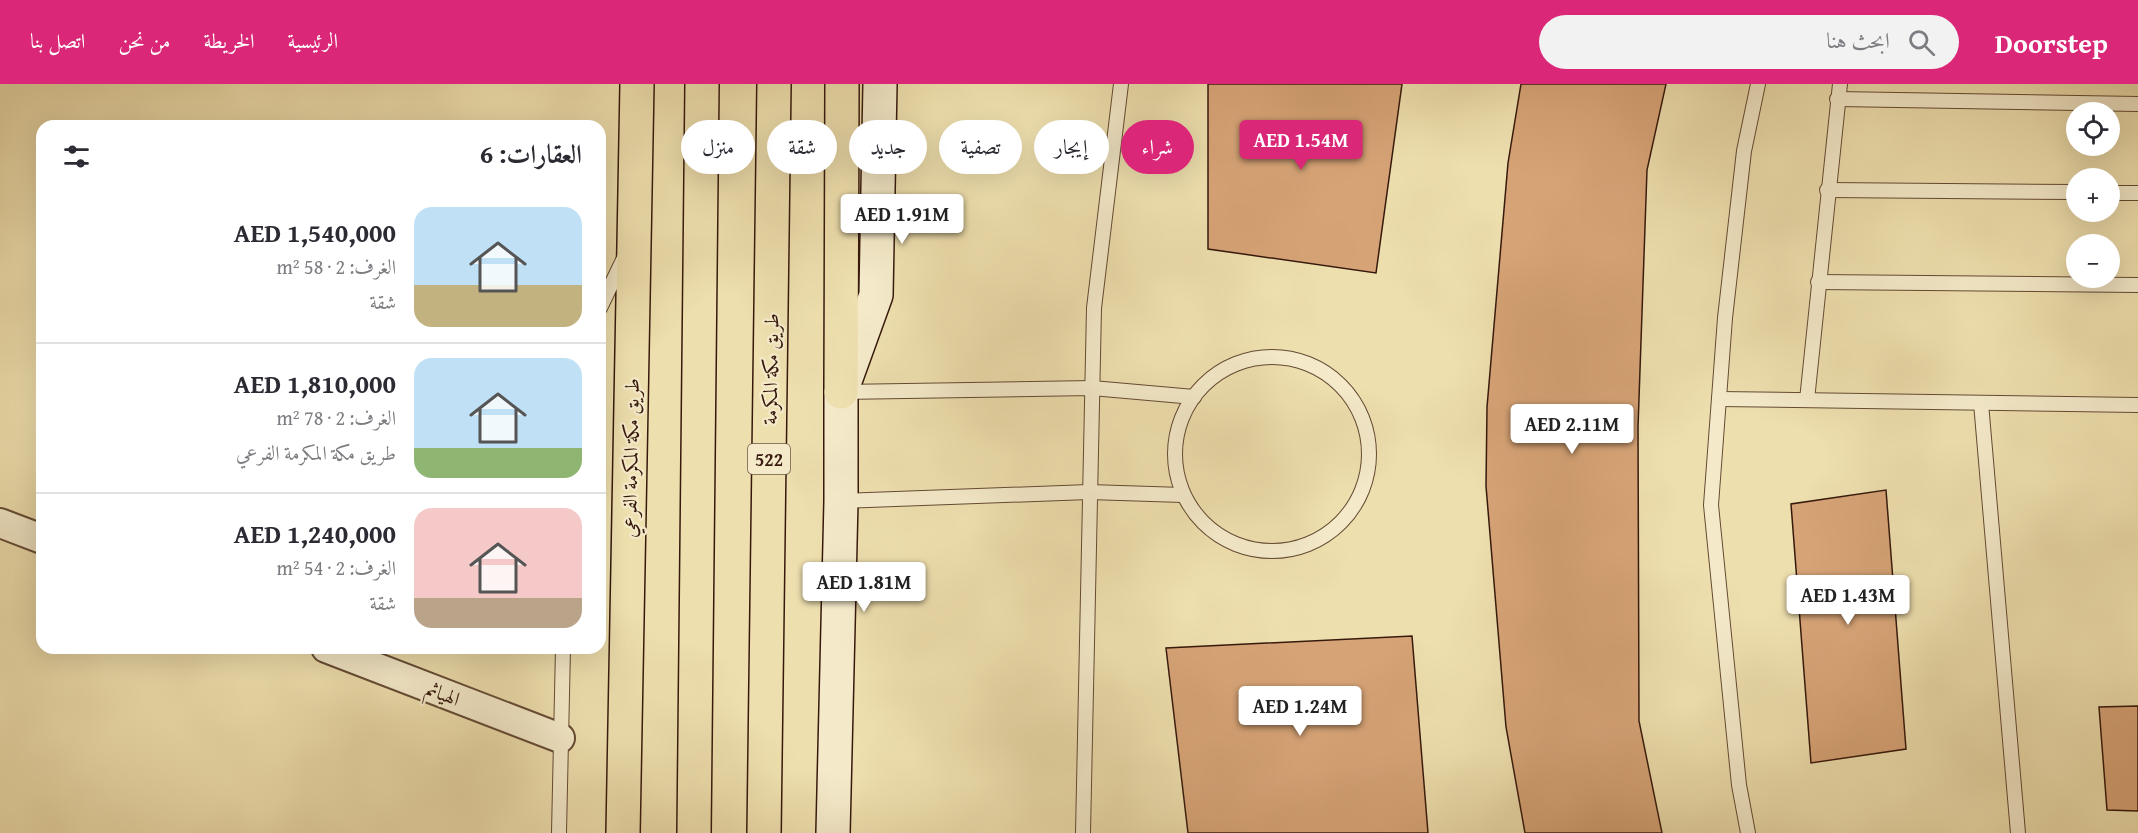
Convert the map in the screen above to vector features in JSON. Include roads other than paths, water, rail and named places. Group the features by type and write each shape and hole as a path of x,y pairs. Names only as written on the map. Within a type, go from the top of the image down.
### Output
{"main road":[{"name":"طريق مكة المكرمة الفرعي","path":"623,833 638,84"},
{"path":"694,833 702,84"},
{"name":"طريق مكة المكرمة","path":"764,833 774,84"},
{"path":"833,833 841,501 842,84"},
{"path":"841,392 876,295 880,84"}],"street":[{"path":"0,523 36,537"},
{"name":"الهياثم","path":"342,654 560,738"}],"lane":[{"path":"1083,833 1094,308 1121,84"},
{"path":"1748,833 1739,785 1711,505 1725,318 1744,151 1758,84"},
{"path":"1806,400 1840,84"},
{"path":"1837,99 2138,104"},
{"path":"1827,190 2066,192"},
{"path":"2120,193 2138,193"},
{"path":"606,295 634,237"},
{"path":"1818,282 2138,285"},
{"path":"1283,357 1315,366 1342,386 1362,414 1370,447 1369,459 1366,481 1351,512 1327,535 1296,549 1262,552 1230,543 1203,523 1183,495 1176,471 1175,445 1182,420 1194,397 1218,374 1249,360 1283,357"},
{"path":"841,392 1092,388 1194,397"},
{"path":"1719,399 2138,405"},
{"path":"1981,403 2018,833"},
{"path":"841,501 1089,492 1183,495"},
{"path":"559,833 563,654"}]}
